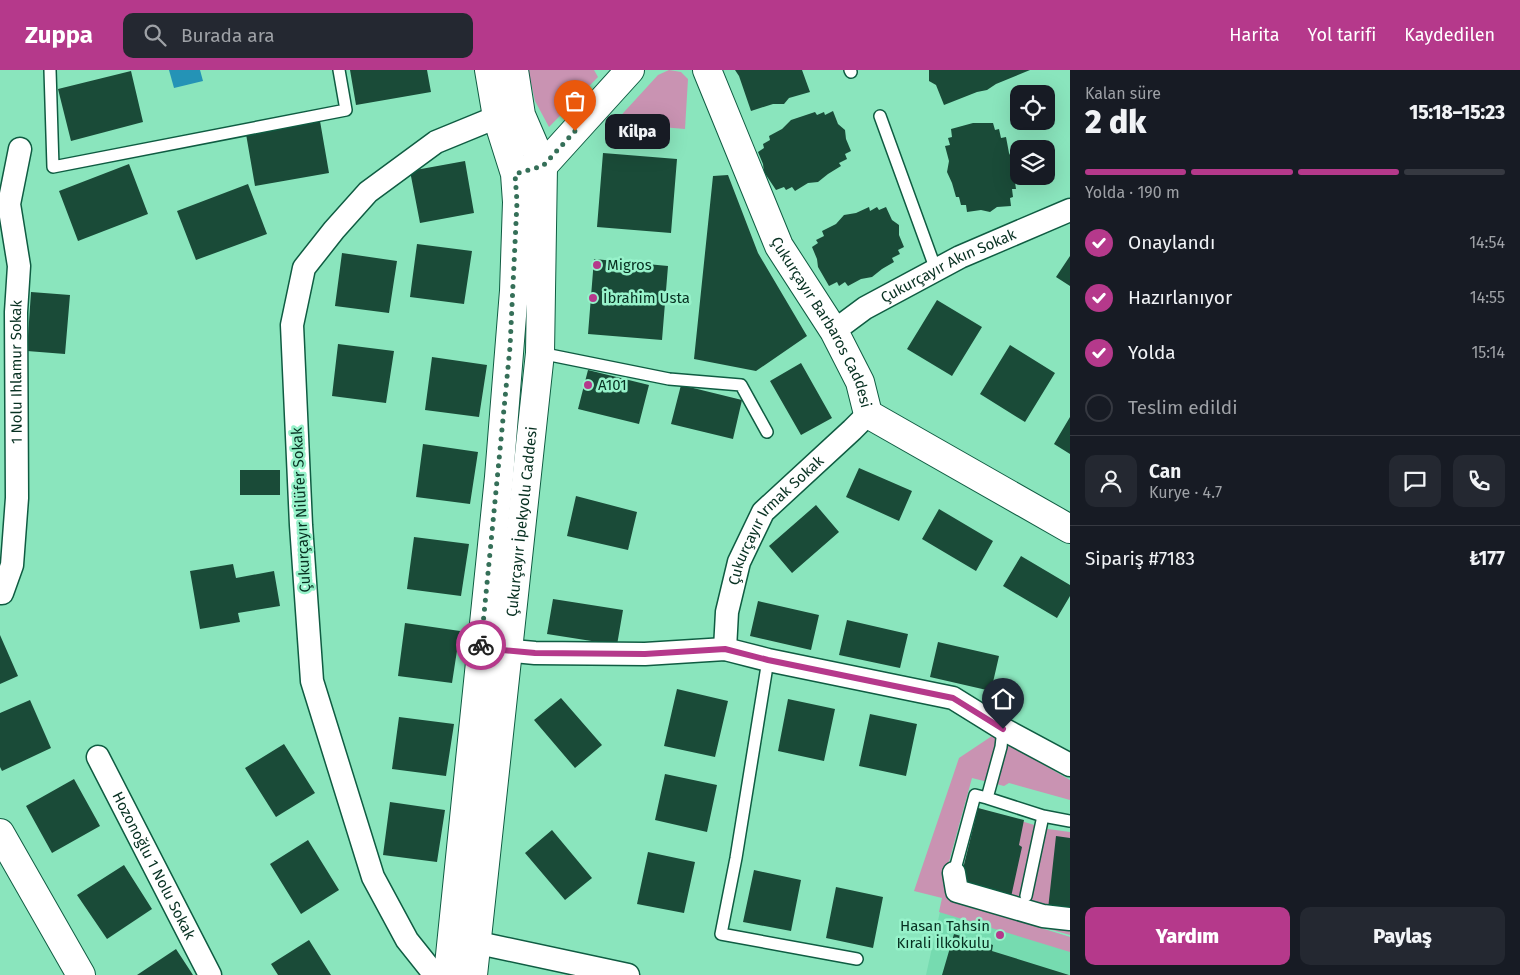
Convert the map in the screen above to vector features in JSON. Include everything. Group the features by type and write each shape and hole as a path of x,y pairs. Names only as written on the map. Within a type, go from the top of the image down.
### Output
{"street":[{"name":"Çukurçayır İpekyolu Caddesi","path":"473,975 465,940 494,650 517,202 515,174 497,117 489,70"},
{"name":"Çukurçayır İpekyolu Caddesi","path":"494,650 540,353 543,166 521,115 514,70"},
{"path":"515,174 543,166 630,70"},
{"name":"Çukurçayır Barbaros Caddesi","path":"707,70 779,246 834,331 860,382 868,414 1070,529"},
{"name":"Çukurçayır Nilüfer Sokak","path":"435,975 407,940 373,878 312,681 300,525 292,325 304,268 334,230 368,192 436,142 497,117"},
{"name":"1 Nolu Ihlamur Sokak","path":"0,593 2,593 12,565 18,498 16,312 19,266 9,204 20,149"},
{"name":"Çukurçayır Akın Sokak","path":"834,331 865,308 960,257 1070,210"},
{"name":"Çukurçayır Irmak Sokak","path":"725,649 727,612 739,562 763,512 868,414"},
{"path":"494,650 535,653 645,654 725,649 768,660 953,698 1003,729 1070,765"},
{"name":"Hozonoğlu 1 Nolu Sokak","path":"98,757 210,975"},
{"path":"0,833 81,975"},
{"path":"954,873 957,891 1043,916 1070,919"},
{"name":"Çukurçayır İpekyolu Caddesi","path":"448,975 465,940"},
{"path":"465,940 628,975"}],"lane":[{"path":"50,70 53,167 346,110 339,70"},
{"path":"880,116 936,270"},
{"path":"540,353 669,379 741,385 767,432"},
{"path":"768,660 736,858 720,934 857,959"},
{"path":"986,798 1001,747 1003,729"},
{"path":"954,873 975,795 1044,816 1070,821"},
{"path":"1026,896 1044,816"}],"shaded area":[{"path":"528,70 594,70 598,77 549,127 535,101"},
{"path":"669,70 681,72 688,79 685,129 614,123 658,75"},
{"path":"992,736 1070,780 1070,800 1009,783 1004,786 972,778 944,880 959,885 978,808 1048,829 1070,832 1070,935 999,915 1070,937 1070,952 939,912 942,898 914,891 959,758"},
{"name":"Hasan Tahsin Kırali İlkokulu","path":"943,898 1070,937 1070,975 926,975"}],"water":[{"path":"169,70 200,70 203,81 174,88"}],"building":[{"path":"350,70 427,70 431,92 356,105"},
{"path":"735,70 802,70 810,92 789,98 784,104 773,104 751,111 739,76"},
{"path":"929,70 1030,70 996,84 987,90 944,105 936,85 929,81"},
{"path":"131,71 143,122 71,141 58,89"},
{"path":"833,111 838,124 845,130 846,139 851,151 845,154 847,159 839,163 841,166 818,182 808,183 795,191 792,187 786,190 784,187 776,190 764,172 758,152 764,148 763,144 770,140 769,136 782,129 791,120 815,112 817,115 824,112 825,115"},
{"path":"320,121 329,173 255,186 246,134"},
{"path":"973,123 993,123 995,130 999,129 1001,138 1006,137 1010,155 1010,185 1015,185 1016,189 1012,189 1011,206 997,207 990,212 981,210 967,212 966,205 961,205 947,172 949,161 945,146 950,145 948,138 952,137 951,129"},
{"path":"603,153 677,159 671,233 597,227"},
{"path":"465,161 474,213 420,223 410,171"},
{"path":"129,164 148,214 78,241 59,191"},
{"path":"728,175 758,253 807,336 756,371 694,359 713,176"},
{"path":"248,184 267,234 196,260 177,211"},
{"path":"869,207 870,211 877,207 879,210 886,207 892,220 899,225 899,235 904,247 898,250 900,254 892,258 894,262 872,277 861,279 848,286 845,282 839,286 837,282 829,286 818,267 812,247 818,243 816,240 824,236 822,231 836,224 844,215 856,213"},
{"path":"417,244 472,251 464,304 410,297"},
{"path":"342,253 397,261 389,313 335,306"},
{"path":"1070,256 1070,286 1056,277"},
{"path":"594,259 668,266 662,340 588,334"},
{"path":"31,292 70,295 65,354 27,351"},
{"path":"937,300 982,327 952,376 907,349"},
{"path":"338,344 394,351 386,403 332,396"},
{"path":"1010,345 1055,373 1025,422 980,394"},
{"path":"432,357 487,365 479,417 425,410"},
{"path":"801,363 832,418 801,435 770,381"},
{"path":"588,370 649,385 639,424 578,409"},
{"path":"681,385 742,400 733,439 671,424"},
{"path":"1070,417 1070,454 1054,444"},
{"path":"423,444 478,452 470,504 416,497"},
{"path":"859,468 912,491 899,521 846,497"},
{"path":"240,470 280,470 280,495 240,495"},
{"path":"576,496 637,512 628,550 567,536"},
{"path":"816,505 839,532 792,573 769,546"},
{"path":"939,509 993,541 976,571 922,539"},
{"path":"414,537 469,544 461,596 407,589"},
{"path":"1021,556 1070,585 1070,596 1057,618 1003,586"},
{"path":"233,564 236,578 274,571 280,606 238,613 240,622 200,629 190,571"},
{"path":"553,599 623,610 617,645 547,634"},
{"path":"758,601 819,615 811,650 750,636"},
{"path":"847,620 908,634 900,668 839,655"},
{"path":"405,623 460,631 452,683 398,676"},
{"path":"0,635 18,676 0,684"},
{"path":"938,642 999,656 991,691 930,677"},
{"path":"677,689 728,701 715,757 664,746"},
{"path":"561,698 602,745 575,768 534,720"},
{"path":"788,699 835,709 824,761 778,751"},
{"path":"30,700 51,748 2,771 0,767 0,713"},
{"path":"870,714 917,724 906,776 859,766"},
{"path":"399,717 454,724 446,776 392,769"},
{"path":"284,744 315,793 276,817 245,768"},
{"path":"665,774 717,785 707,832 655,820"},
{"path":"74,779 100,826 52,853 26,806"},
{"path":"390,802 445,810 437,862 383,855"},
{"path":"978,808 1024,820 1019,845 1022,847 1011,897 959,885"},
{"path":"552,830 592,878 565,900 525,853"},
{"path":"1056,836 1070,838 1070,912 1048,909"},
{"path":"308,840 339,890 301,914 270,864"},
{"path":"648,852 695,862 684,913 637,904"},
{"path":"124,865 152,909 107,939 77,895"},
{"path":"754,870 801,880 791,931 743,922"},
{"path":"836,887 883,897 873,948 826,938"},
{"path":"954,934 975,940 976,936 985,939 984,942 993,945 992,951 1069,975 942,975"},
{"path":"309,940 331,975 278,975 271,964"},
{"path":"176,949 193,975 137,975"}],"way so far":[{"path":"481,645 499,477 510,347 517,202 515,174 543,166 575,131"}],"place":[{"name":"Kilpa","path":"575,131"},
{"name":"Migros","path":"597,265"},
{"name":"İbrahim Usta","path":"593,298"},
{"name":"A101","path":"588,385"},
{"name":"Hasan Tahsin Kırali İlkokulu","path":"1000,935"}],"route":[{"path":"481,645 481,648 535,653 645,654 725,649 768,660 953,698 1003,729"}]}
